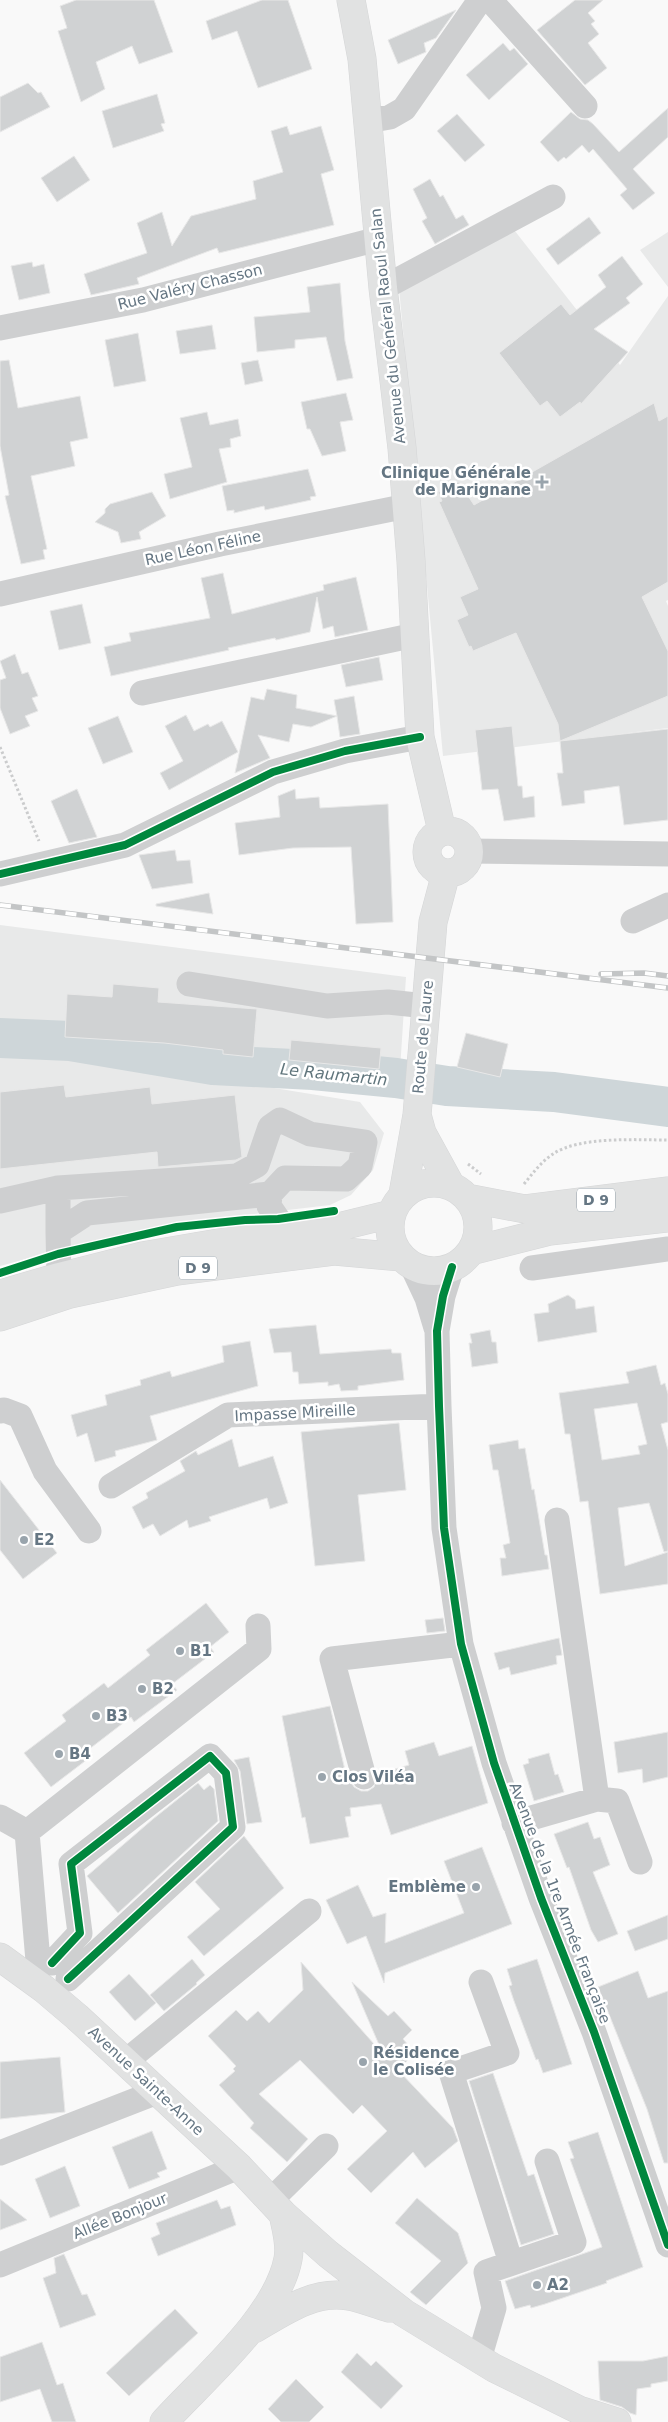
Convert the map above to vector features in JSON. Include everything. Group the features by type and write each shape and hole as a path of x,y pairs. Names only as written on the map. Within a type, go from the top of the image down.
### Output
{"main road":[{"name":"Avenue du Général Raoul Salan","path":"351,0 362,58 378,239 407,506 420,737 442,831"},
{"path":"448,830 461,834 469,844 470,851 463,867 458,871 446,873 434,868 428,857 428,844 436,834 448,830"},
{"name":"Route de Laure","path":"397,1204 418,1107 432,922 446,873"},
{"name":"Route de Laure","path":"418,1107 422,1132 459,1192"},
{"path":"434,1182 459,1192 474,1208 478,1226 476,1240 461,1259 440,1270 425,1270 406,1261 390,1236 397,1204 425,1183 434,1182"},
{"name":"D 9","path":"459,1192 524,1209 668,1191"},
{"name":"D 9","path":"0,1294 59,1277 152,1255 218,1243 334,1228 397,1204"},
{"name":"D 9","path":"461,1259 550,1231 668,1218"},
{"name":"D 9","path":"0,1317 70,1294 177,1271 334,1251 406,1261"},
{"name":"Avenue Sainte-Anne","path":"26,1962 44,1989 240,2167 277,2207 328,2254 404,2313"},
{"path":"277,2207 294,2261 303,2277 319,2290 347,2296 404,2313 480,2359 579,2410 617,2422"},
{"path":"164,2422 250,2330 282,2283 294,2261 309,2251 319,2249 328,2254 332,2259 333,2270 328,2280 319,2290 302,2303 250,2330"}],"street":[{"path":"367,121 390,117 404,109 480,0"},
{"path":"490,0 584,106"},
{"path":"383,288 553,197"},
{"name":"Rue Valéry Chasson","path":"0,328 143,300 378,239"},
{"name":"Rue Léon Féline","path":"0,594 220,544 407,506"},
{"path":"142,693 415,635"},
{"path":"0,874 125,845 273,772 345,751 420,737"},
{"path":"470,851 668,854"},
{"path":"633,921 668,905"},
{"path":"189,984 327,1006 388,1002 426,1006"},
{"path":"0,1201 58,1188 237,1176 257,1165 270,1127 280,1120 310,1134 365,1142 360,1166 346,1179 285,1178 270,1194 269,1206 278,1219 284,1235"},
{"path":"58,1188 59,1277"},
{"path":"58,1232 87,1213 270,1194"},
{"path":"532,1268 668,1249"},
{"name":"Avenue de la 1re Armée Française","path":"461,1259 443,1296 437,1331 449,1645 494,1763 540,1898 594,2032 668,2244"},
{"name":"Avenue de la 1re Armée Française","path":"406,1261 427,1298 437,1331"},
{"name":"Impasse Mireille","path":"111,1486 228,1416 439,1406"},
{"path":"0,1411 4,1410 20,1416 45,1471 89,1531"},
{"path":"557,1520 597,1798"},
{"path":"27,1832 259,1649 258,1626"},
{"path":"364,1777 332,1659 449,1645"},
{"path":"26,1962 80,1933 71,1864 210,1756 226,1773 233,1826 26,1962"},
{"path":"514,1823 597,1798 617,1801 640,1862"},
{"path":"0,1817 27,1832"},
{"path":"27,1832 26,1962 77,2017"},
{"path":"125,2062 309,1911"},
{"path":"482,1982 507,2053 451,2072 511,2263"},
{"path":"0,2153 157,2092"},
{"path":"277,2207 326,2146"},
{"path":"480,2359 494,2308 486,2272 574,2242 547,2161"},
{"name":"Allée Bonjour","path":"0,2265 240,2167"}],"path":[{"path":"0,747 48,863"},
{"path":"524,1209 520,1190 537,1167 555,1152 586,1143 619,1140 668,1140"},
{"path":"464,1159 483,1176"}],"shaded area":[{"name":"Clinique Générale de Marignane","path":"511,226 620,365 668,296 668,600 666,601 668,606 668,728 443,756 399,288"},
{"path":"668,232 668,287 640,250"},
{"path":"0,925 406,977 400,1070 0,1027"},
{"path":"0,1052 85,1057 360,1102 384,1133 373,1170 351,1195 330,1205 180,1223 70,1247 0,1266"}],"building":[{"path":"76,0 154,0 173,52 139,64 132,46 96,62 105,89 81,102 58,31 67,28 60,6"},
{"path":"262,0 288,0 312,69 258,88 237,31 212,40 206,21"},
{"path":"575,0 603,0 588,13 595,21 591,24 599,34 588,43 607,68 585,85 537,30"},
{"path":"456,10 436,38 424,43 426,52 398,64 388,40"},
{"path":"503,43 510,51 514,48 528,64 489,100 466,75"},
{"path":"28,83 38,93 41,92 50,107 0,132 0,97"},
{"path":"157,94 165,123 161,124 164,131 113,148 102,111"},
{"path":"668,108 668,137 633,169 655,193 633,210 620,195 627,189 593,149 589,153 582,145 566,159 564,157 558,162 540,142 571,112 580,119 588,120 593,124 619,152"},
{"path":"457,114 485,145 465,162 437,131"},
{"path":"287,126 290,135 321,126 334,170 321,174 334,225 219,253 217,248 137,278 139,284 91,295 84,274 147,253 137,223 162,212 172,246 191,216 256,199 253,181 283,172 271,131"},
{"path":"74,156 90,180 57,202 41,178"},
{"path":"430,179 440,197 443,195 456,219 463,215 469,225 435,244 422,221 427,218 413,189"},
{"path":"589,217 601,233 558,265 546,249"},
{"path":"622,256 643,284 626,298 630,303 594,329 628,352 581,404 580,402 560,417 547,401 540,406 499,353 561,304 570,315 606,287 598,275"},
{"path":"32,262 33,267 44,264 50,293 19,300 11,266"},
{"path":"340,283 345,341 353,378 337,381 326,337 295,340 295,348 257,352 254,317 310,312 307,287"},
{"path":"212,325 216,349 180,354 176,331"},
{"path":"138,333 146,381 114,387 105,340"},
{"path":"9,360 18,408 80,396 88,438 70,442 75,466 31,476 47,549 43,550 45,559 21,564 5,496 9,495 0,446 0,361"},
{"path":"258,360 263,381 245,385 241,363"},
{"path":"346,393 353,420 340,422 346,451 322,456 310,429 307,429 301,402"},
{"path":"654,403 659,421 668,416 668,582 642,597 668,651 668,696 560,741 558,724 516,633 473,651 471,646 469,647 457,620 468,615 460,597 478,589 439,502 442,501 438,492 459,482 474,505"},
{"path":"207,412 210,425 238,419 241,436 230,439 231,447 219,449 227,482 170,499 164,474 192,467 180,418"},
{"path":"308,469 316,496 310,497 311,500 265,510 264,506 234,513 234,510 227,511 222,486"},
{"path":"152,492 166,516 139,532 141,539 121,543 118,532 95,522 105,513 105,509 110,504"},
{"path":"223,573 232,614 324,590 323,585 356,577 368,630 335,637 333,626 323,629 317,597 310,632 228,648 229,650 111,676 104,647 131,641 129,633 210,618 201,578"},
{"path":"82,604 91,643 59,650 50,611"},
{"path":"15,654 22,674 28,672 38,696 32,698 38,711 25,716 30,726 10,734 0,708 0,680 6,678 0,661"},
{"path":"379,657 383,680 346,687 341,665"},
{"path":"267,689 297,695 296,708 337,716 311,727 293,724 289,742 258,735 270,758 235,773 251,697 264,700"},
{"path":"354,696 360,734 340,737 334,700"},
{"path":"186,715 194,731 208,724 210,727 222,721 238,752 169,790 160,773 183,761 165,726"},
{"path":"118,716 133,752 103,764 88,728"},
{"path":"512,726 518,786 522,786 523,798 534,796 535,817 504,821 498,789 482,790 475,730"},
{"path":"668,729 668,820 624,825 619,786 584,791 585,803 562,806 557,773 563,773 560,741"},
{"path":"77,789 97,837 69,843 51,801"},
{"path":"295,789 296,799 319,797 320,808 388,804 393,922 356,924 351,847 293,848 239,855 235,823 280,817 278,796"},
{"path":"175,850 177,861 190,860 193,883 152,889 139,855"},
{"path":"209,893 213,914 156,906 156,904"},
{"path":"113,984 159,988 158,1002 257,1009 253,1057 223,1054 223,1050 164,1043 65,1037 67,994 112,997"},
{"path":"466,1033 508,1044 500,1077 457,1067"},
{"path":"291,1040 381,1048 379,1069 289,1060"},
{"path":"64,1085 66,1097 150,1087 152,1104 235,1095 242,1157 236,1160 158,1167 157,1152 0,1169 0,1092"},
{"path":"568,1295 575,1300 576,1309 594,1306 597,1332 538,1342 534,1314 549,1312 548,1304"},
{"path":"316,1325 320,1354 391,1349 392,1353 401,1353 404,1380 358,1386 358,1390 341,1391 339,1384 328,1386 328,1382 299,1384 298,1372 293,1372 291,1352 274,1353 269,1329"},
{"path":"490,1330 492,1342 496,1342 498,1363 472,1367 469,1343 472,1343 470,1334"},
{"path":"250,1341 258,1386 150,1416 157,1440 115,1451 116,1456 95,1462 87,1433 77,1437 71,1415 107,1405 105,1395 141,1385 140,1380 170,1371 172,1377 224,1362 222,1346"},
{"path":"656,1365 661,1385 665,1383 668,1394 668,1422 661,1424 668,1450 668,1551 664,1552 649,1503 618,1508 625,1566 668,1552 668,1584 600,1594 588,1501 580,1502 570,1434 565,1434 559,1393 629,1383 626,1372","holes":["637,1403 647,1444 638,1446 640,1454 602,1460 594,1409"]},
{"path":"399,1423 406,1490 358,1495 365,1561 315,1566 301,1432"},
{"path":"232,1439 239,1467 273,1456 288,1503 270,1509 267,1498 209,1517 211,1521 189,1528 187,1520 160,1536 153,1524 143,1529 132,1507 148,1498 146,1493 185,1471 180,1461 196,1451 198,1455"},
{"path":"518,1440 519,1449 525,1448 549,1569 502,1576 500,1558 506,1558 503,1545 510,1543 498,1470 493,1470 489,1445"},
{"name":"E2","path":"0,1480 57,1553 23,1579 0,1550"},
{"path":"206,1603 229,1632 210,1647 214,1652 172,1684 177,1690 134,1722 131,1717 88,1750 93,1755 51,1787 24,1753 66,1721 62,1715 104,1683 108,1688 150,1655 146,1650"},
{"path":"443,1618 445,1631 427,1633 425,1620"},
{"path":"559,1638 562,1655 556,1656 557,1664 511,1675 509,1667 499,1670 494,1653"},
{"path":"330,1706 348,1783 351,1782 354,1787 361,1791 368,1791 374,1787 378,1774 409,1765 405,1751 434,1742 439,1756 472,1746 488,1803 391,1835 381,1804 350,1808 351,1816 345,1817 349,1837 310,1844 305,1817 302,1818 282,1716"},
{"path":"668,1732 668,1777 643,1783 642,1769 618,1773 614,1742"},
{"path":"549,1753 555,1775 558,1774 564,1792 534,1801 523,1765 529,1763 528,1759"},
{"path":"249,1757 262,1822 247,1824 240,1771 234,1760"},
{"path":"198,1783 204,1790 210,1785 214,1789 218,1821 118,1913 87,1876"},
{"path":"588,1822 594,1839 600,1837 610,1865 593,1872 618,1934 598,1942 591,1930 569,1867 567,1868 554,1834"},
{"path":"244,1836 284,1888 204,1956 187,1937 220,1909 195,1882"},
{"name":"Emblème","path":"482,1847 512,1924 385,1973 384,1983 366,1936 347,1944 326,1900 358,1885 373,1917 386,1913 385,1943 464,1913 444,1861"},
{"path":"668,1915 668,1939 635,1951 627,1931"},
{"path":"192,1959 205,1975 164,2011 150,1995"},
{"path":"537,1959 572,2064 543,2073 538,2059 536,2060 514,2001 509,1986 512,1985 507,1969"},
{"path":"301,1962 383,2054 352,1982 388,2016 394,2011 412,2030 403,2039 415,2053 398,2070 453,2128 458,2141 425,2168 413,2152 371,2193 347,2169 387,2131 362,2105 353,2114 300,2060 259,2094 308,2139 287,2162 250,2128 254,2123 219,2085 235,2071 233,2069 236,2066 208,2036 236,2010 247,2021 258,2011 269,2023 303,1990"},
{"path":"638,1971 648,1998 668,1991 668,2163 664,2163 647,2109 598,1987"},
{"path":"129,1974 156,2003 135,2021 109,1992"},
{"path":"60,2057 65,2112 0,2119 0,2062"},
{"path":"493,2073 528,2176 534,2174 554,2234 521,2245 469,2081"},
{"path":"152,2131 167,2169 157,2173 160,2177 129,2189 112,2147"},
{"path":"598,2132 643,2267 606,2281 607,2283 545,2304 531,2308 530,2305 515,2309 505,2281 602,2247 570,2159 574,2158 568,2142"},
{"path":"65,2166 80,2206 50,2218 35,2179"},
{"path":"417,2198 458,2233 468,2263 426,2305 410,2292 441,2261 395,2223"},
{"path":"0,2199 27,2220 0,2230"},
{"path":"217,2200 221,2209 230,2206 236,2225 158,2256 151,2238 160,2234 156,2223"},
{"path":"64,2254 82,2295 87,2294 96,2315 60,2328 43,2278 56,2273 54,2258"},
{"path":"175,2309 198,2333 129,2396 106,2373"},
{"path":"42,2342 57,2385 63,2383 76,2422 52,2422 40,2389 0,2402 0,2357"},
{"path":"357,2353 371,2366 376,2361 403,2386 381,2409 341,2372"},
{"path":"668,2356 668,2381 651,2384 651,2387 637,2389 636,2415 622,2407 600,2400 598,2361 643,2361"},
{"path":"296,2379 324,2407 309,2422 281,2422 268,2409"}],"waterway":[{"name":"Le Raumartin","path":"0,1038 70,1041 213,1065 313,1070 396,1078 447,1086 554,1092 668,1107"}],"railway":[{"path":"0,905 668,988"},
{"path":"601,974 644,973 668,976"}],"cycle path":[{"path":"0,874 125,845 273,772 345,751 420,737"},
{"path":"0,1273 58,1254 177,1227 245,1220 278,1219 334,1211"},
{"path":"452,1267 443,1296 437,1331 444,1528 461,1644 494,1763 541,1898 594,2032 668,2245"},
{"path":"52,1963 80,1933 71,1864 210,1756 226,1773 233,1827 68,1979"}],"place":[{"name":"Clinique Générale de Marignane","path":"542,482"},
{"name":"E2","path":"24,1540"},
{"name":"B1","path":"180,1651"},
{"name":"B2","path":"142,1689"},
{"name":"B3","path":"96,1716"},
{"name":"B4","path":"59,1754"},
{"name":"Clos Viléa","path":"322,1777"},
{"name":"Emblème","path":"476,1887"},
{"name":"Résidence le Colisée","path":"363,2062"},
{"name":"A2","path":"537,2285"}]}
